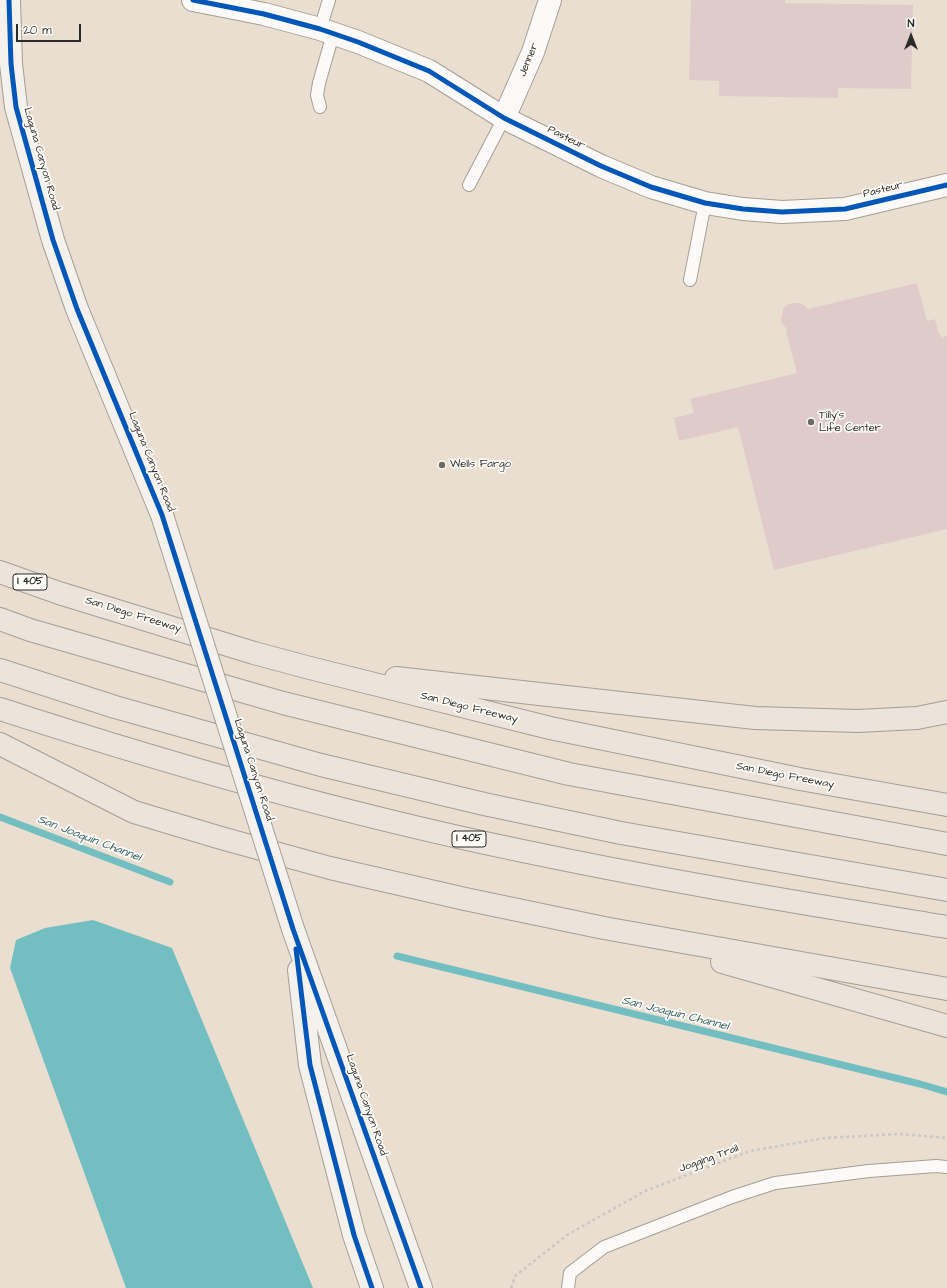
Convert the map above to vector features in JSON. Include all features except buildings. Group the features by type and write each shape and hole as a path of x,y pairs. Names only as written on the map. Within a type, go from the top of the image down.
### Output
{"highway":[{"name":"San Diego Freeway","path":"0,572 59,593 254,653 550,728 800,780 947,805"},
{"path":"0,620 283,704 569,774 947,844"},
{"path":"310,668 755,718 858,721 917,718 947,712"},
{"path":"0,670 115,707 321,765 484,804 621,833 947,890"},
{"name":"I 405","path":"0,709 113,746 207,773 346,810 455,836 550,857 665,879 947,927"},
{"path":"0,744 134,812 330,868 465,899 604,928 947,989"},
{"path":"604,928 947,1026"}],"main road":[{"name":"Laguna Canyon Road","path":"9,0 10,64 16,107 54,240 77,309 162,515 294,929 420,1288"},
{"name":"Laguna Canyon Road","path":"294,929 310,1065 354,1235 372,1288"}],"street":[{"name":"Pasteur","path":"194,0 264,14 327,31 358,42 429,71 504,118 601,166 652,188 705,203 744,209 782,212 845,209 947,185"},
{"name":"Jenner","path":"504,118 533,52 550,0"}],"lane":[{"path":"320,107 317,95 327,31 329,0"},
{"path":"469,185 504,118"},
{"path":"690,280 705,203"},
{"path":"568,1288 570,1273 604,1247 732,1197 775,1183 869,1171 936,1166 947,1167"}],"water":[{"path":"93,920 172,948 313,1288 126,1288 10,968 16,940 45,928"}],"waterway":[{"name":"San Joaquin Channel","path":"0,817 170,882"},
{"name":"San Joaquin Channel","path":"397,956 920,1084 947,1092"}],"cycle path":[{"path":"9,0 11,64 16,107 53,240 77,309 162,515 293,929 421,1288"},
{"path":"193,0 264,14 320,29 358,42 429,71 504,118 601,166 651,187 705,203 743,209 782,212 845,209 947,185"},
{"path":"296,949 310,1065 354,1235 372,1288"}],"place":[{"name":"Tilly's Life Center","path":"811,422"},
{"name":"Wells Fargo","path":"442,465"}]}
